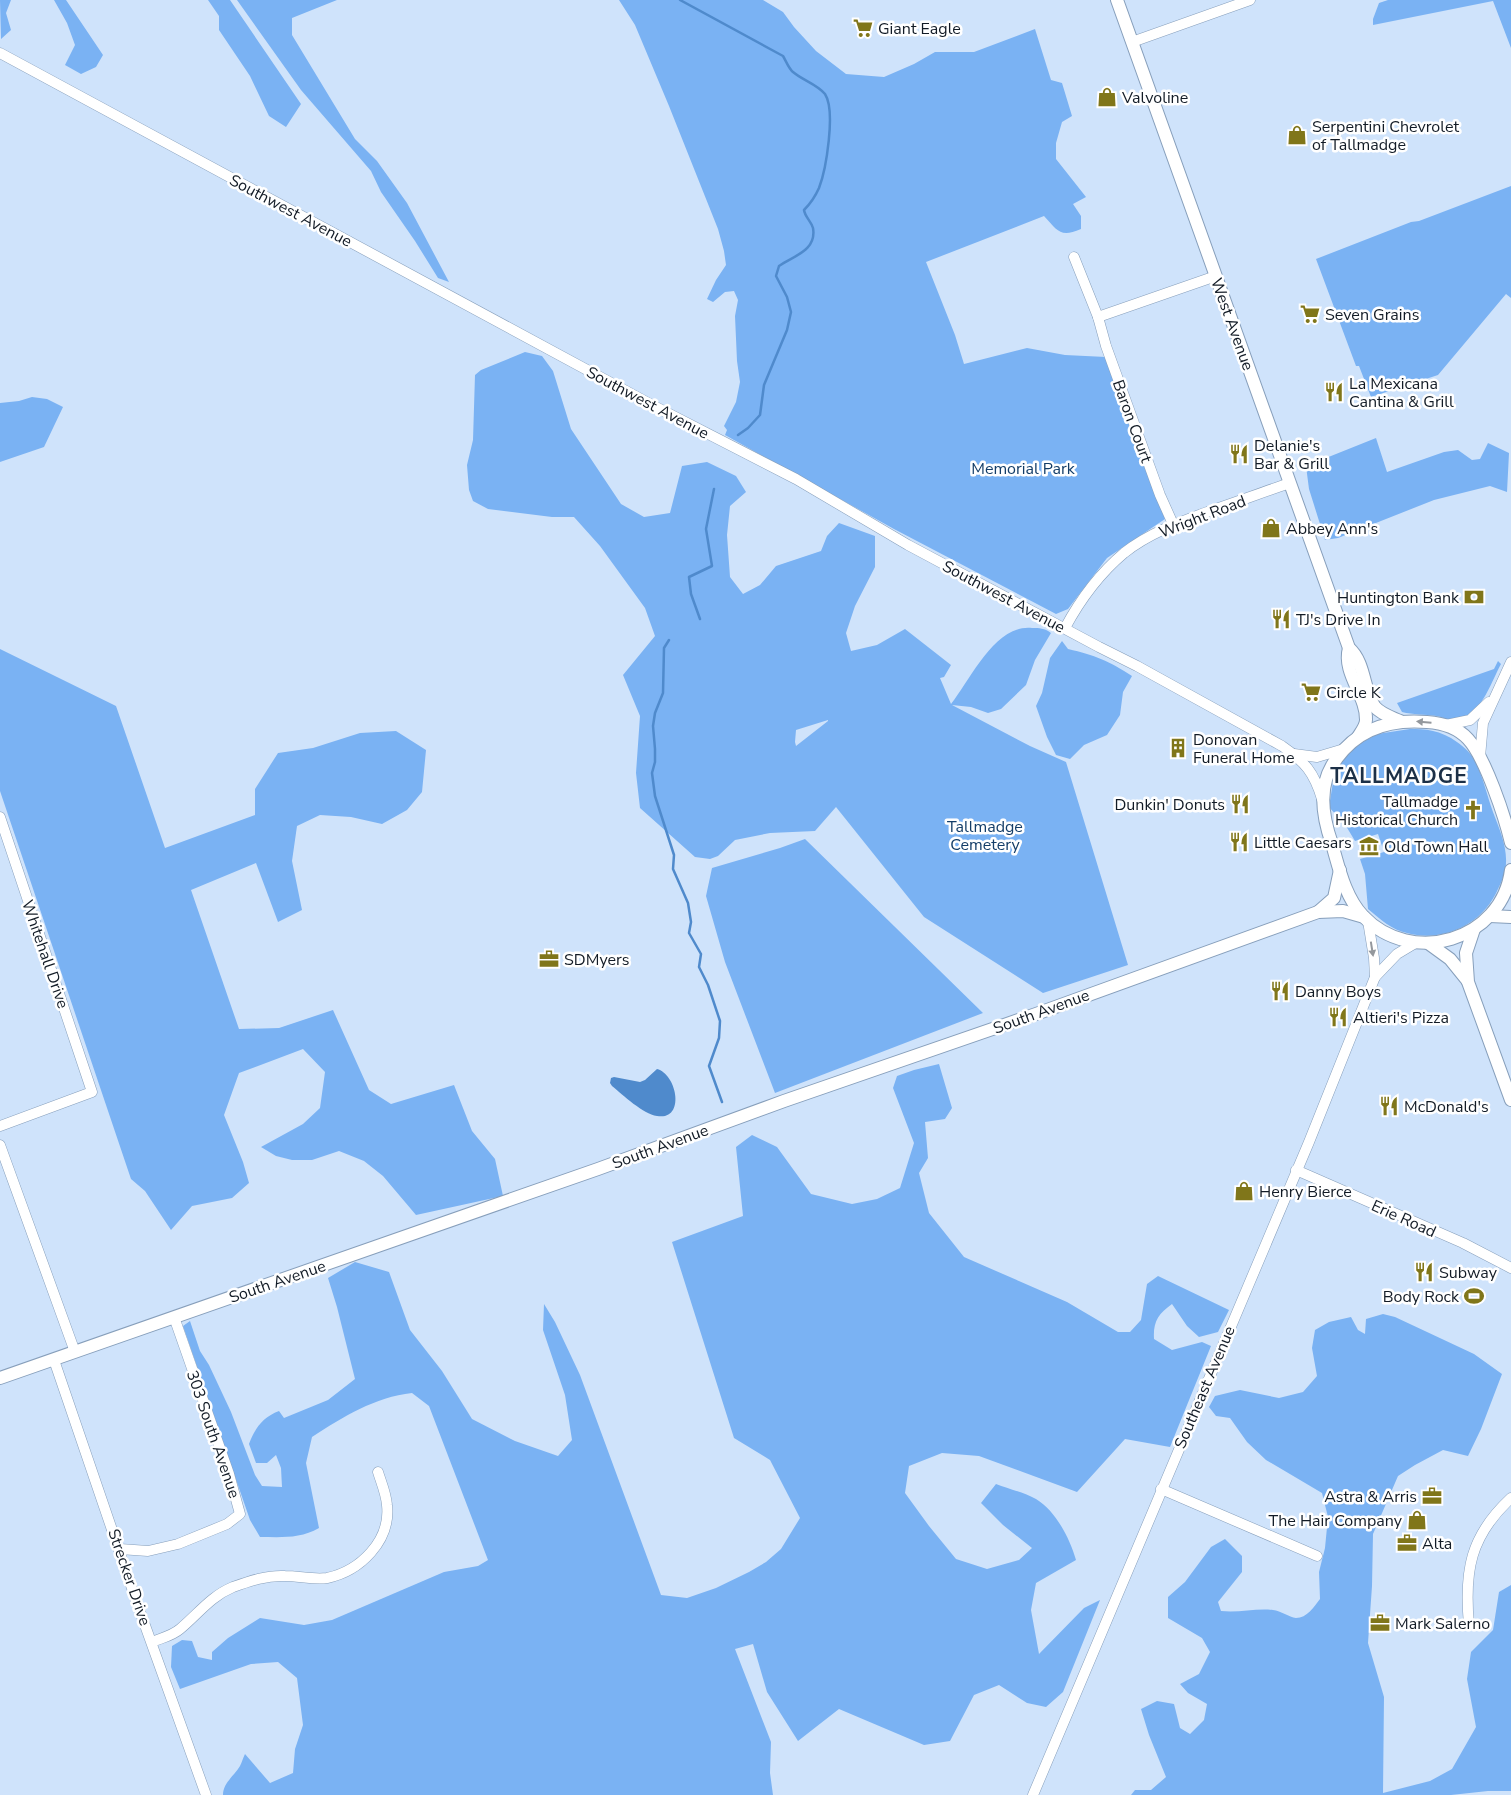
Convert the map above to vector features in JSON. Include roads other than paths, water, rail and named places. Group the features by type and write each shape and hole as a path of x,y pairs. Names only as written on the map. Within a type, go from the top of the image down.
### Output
{"main road":[{"name":"West Avenue","path":"1117,0 1349,648 1358,660 1375,706 1385,714 1400,721"},
{"name":"West Avenue","path":"1349,648 1348,664 1364,708 1366,719 1358,737"},
{"path":"1511,843 1507,820 1480,757 1467,737 1446,725 1400,721 1377,727 1358,737 1344,749 1337,757 1324,786 1322,800 1326,826 1351,899 1366,919 1393,936 1422,942 1452,939 1474,930 1490,916 1503,898 1511,879"},
{"name":"South Avenue","path":"1318,912 1334,898 1340,869"},
{"name":"South Avenue","path":"0,1378 598,1169 1318,912 1343,911 1366,919"},
{"path":"1490,916 1511,917"},
{"path":"1474,930 1466,954 1468,982 1511,1100"},
{"path":"1422,942 1450,958 1468,982"}],"street":[{"path":"1132,42 1250,0"},
{"name":"Southwest Avenue","path":"0,53 652,405 796,479 908,545 1137,666 1294,754 1312,772 1322,800"},
{"name":"Baron Court","path":"1074,257 1098,316 1106,346 1160,495 1173,524"},
{"path":"1098,316 1216,276"},
{"name":"Wright Road","path":"1065,628 1086,594 1102,574 1124,553 1173,524 1290,483"},
{"path":"1480,757 1482,727 1493,698 1511,662"},
{"path":"1446,725 1470,720 1493,698"},
{"name":"Southwest Avenue","path":"1294,754 1317,757 1344,749"},
{"name":"Whitehall Drive","path":"0,817 92,1092 0,1126"},
{"name":"Southeast Avenue","path":"1366,919 1374,958 1375,977"},
{"name":"Southeast Avenue","path":"1032,1795 1296,1170 1375,977 1397,954 1422,942"},
{"path":"0,1145 75,1352"},
{"name":"Erie Road","path":"1296,1170 1463,1243 1511,1268"},
{"name":"303 South Avenue","path":"120,1549 148,1551 178,1544 227,1524 240,1514 229,1474 174,1317"},
{"name":"Strecker Drive","path":"54,1360 206,1795"},
{"path":"152,1642 174,1633 215,1597 241,1584 268,1577 327,1578 347,1571 362,1562 375,1547 386,1522 387,1504 378,1472"},
{"path":"1161,1489 1317,1556"},
{"path":"1468,1625 1466,1593 1472,1554 1490,1520 1511,1498"}],"waterway":[{"path":"680,0 783,56 793,72 818,87 825,94 830,113 829,141 822,179 816,194 804,210 813,228 813,236 808,247 803,252 779,266 776,276 787,297 791,312 787,330 764,385 760,415 748,428 738,435"},
{"path":"700,619 691,594 689,577 712,566 706,529 714,489"},
{"path":"669,640 664,648 663,693 655,713 653,726 655,762 652,773 655,796 674,855 673,869 688,903 691,922 689,933 701,954 699,967 708,985 720,1021 719,1038 709,1066 722,1102"}],"place":[{"name":"Giant Eagle","path":"863,28"},
{"name":"Valvoline","path":"1107,97"},
{"name":"Serpentini Chevrolet of Tallmadge","path":"1297,135"},
{"name":"Seven Grains","path":"1310,314"},
{"name":"La Mexicana Cantina & Grill","path":"1334,392"},
{"name":"Delanie's Bar & Grill","path":"1239,454"},
{"name":"Abbey Ann's","path":"1271,528"},
{"name":"Huntington Bank","path":"1474,597"},
{"name":"TJ's Drive In","path":"1281,619"},
{"name":"Circle K","path":"1311,692"},
{"name":"Donovan Funeral Home","path":"1178,748"},
{"name":"Dunkin' Donuts","path":"1240,804"},
{"name":"Tallmadge Historical Church","path":"1473,810"},
{"name":"Little Caesars","path":"1239,842"},
{"name":"Old Town Hall","path":"1369,846"},
{"name":"SDMyers","path":"549,959"},
{"name":"Danny Boys","path":"1280,991"},
{"name":"Altieri's Pizza","path":"1338,1017"},
{"name":"McDonald's","path":"1389,1106"},
{"name":"Henry Bierce","path":"1244,1191"},
{"name":"Subway","path":"1424,1272"},
{"name":"Body Rock","path":"1474,1296"},
{"name":"Astra & Arris","path":"1432,1496"},
{"name":"The Hair Company","path":"1417,1520"},
{"name":"Alta","path":"1407,1543"},
{"name":"Mark Salerno","path":"1380,1623"}],"district":[{"name":"TALLMADGE","path":"1399,776"}],"park label":[{"name":"Memorial Park","path":"1023,468"},
{"name":"Tallmadge Cemetery","path":"985,835"}]}
